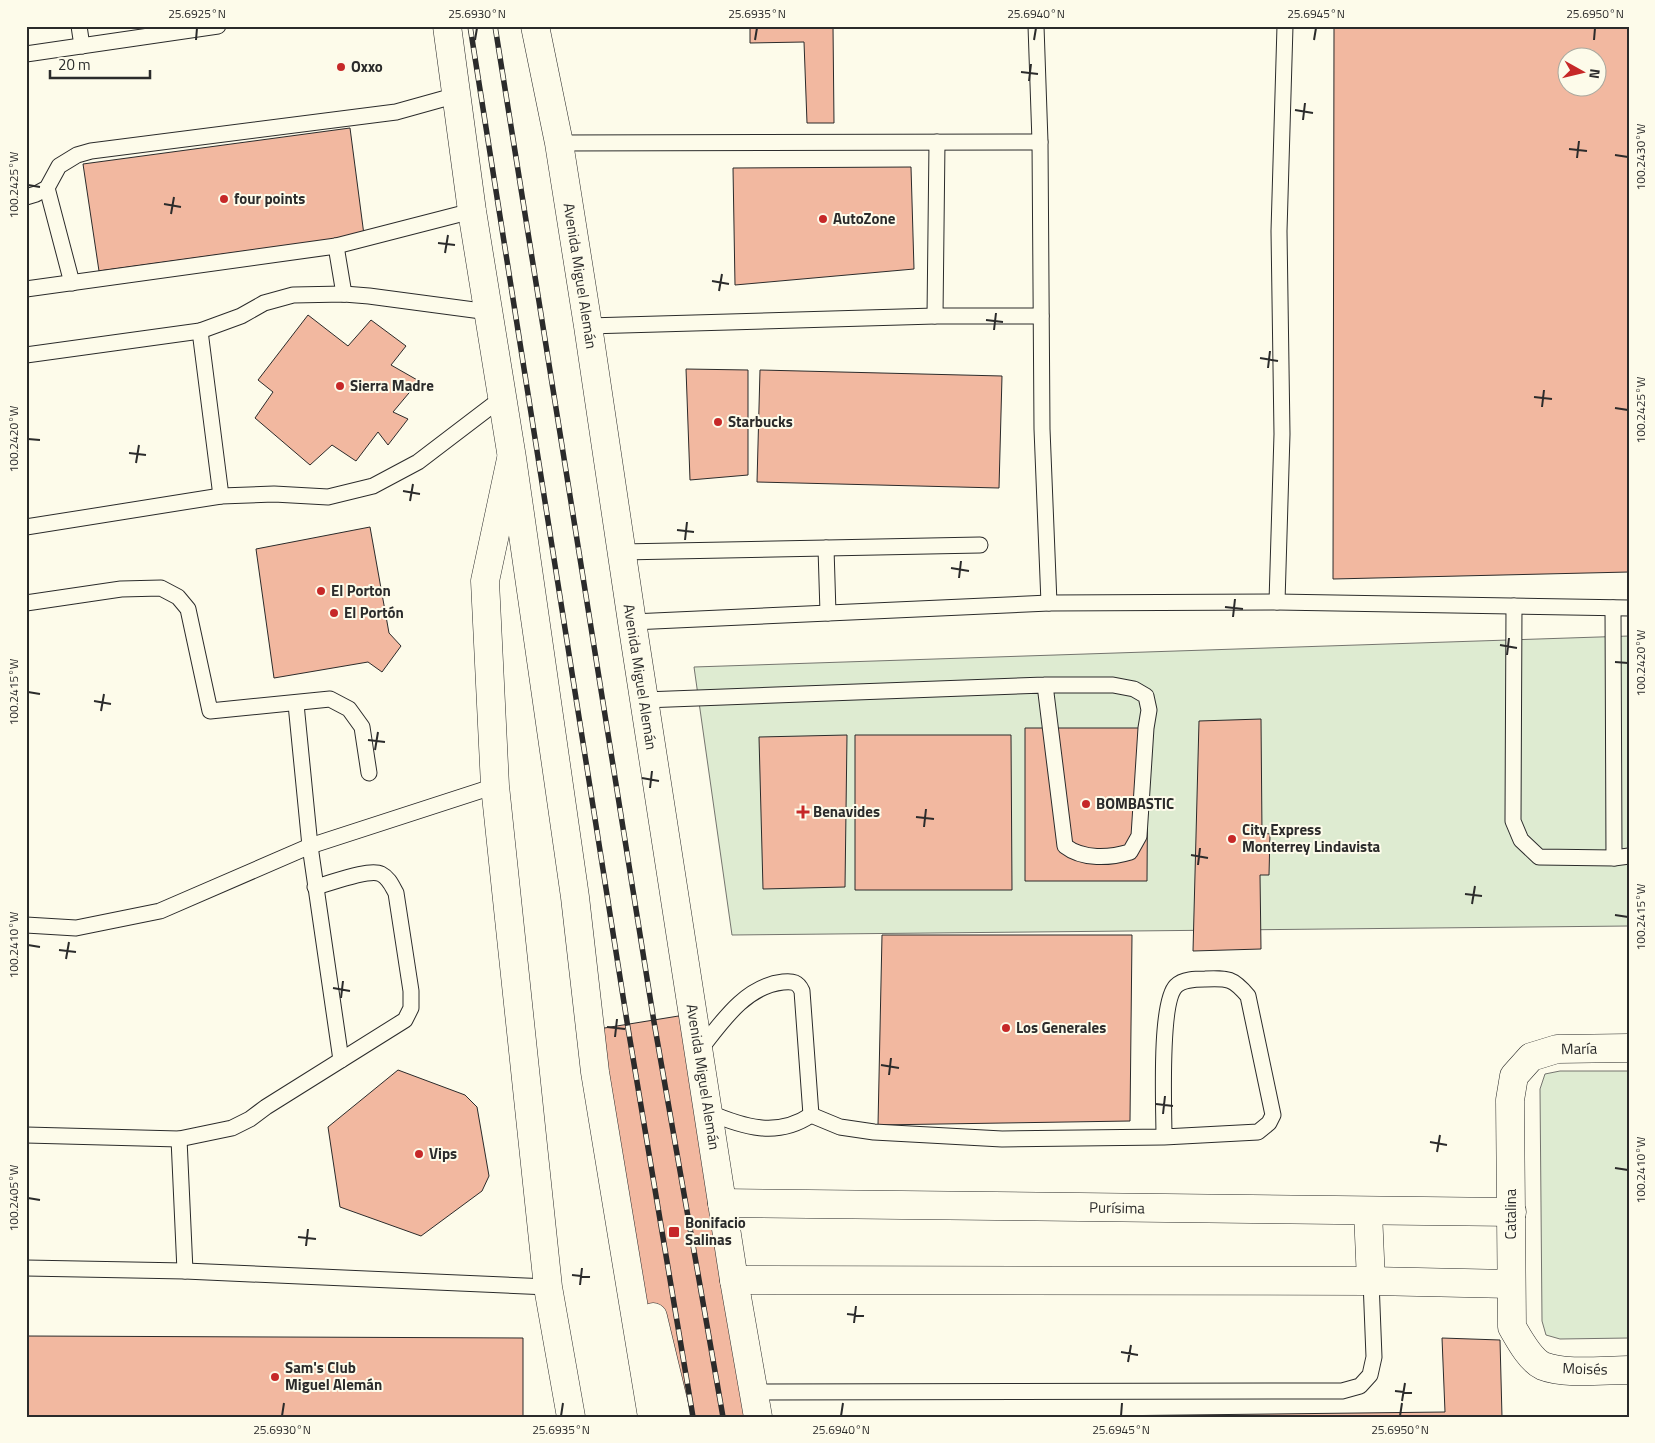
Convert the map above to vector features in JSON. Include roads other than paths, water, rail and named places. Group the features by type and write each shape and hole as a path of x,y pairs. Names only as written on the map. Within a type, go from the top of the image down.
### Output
{"main road":[{"path":"447,26 458,95 472,211 512,458 575,898 595,1072 652,1417"},
{"name":"Avenida Miguel Alemán","path":"535,26 559,143 734,1280 756,1404"},
{"path":"512,458 485,581 495,786 548,1287 571,1417"},
{"name":"María","path":"1531,1057 1557,1049 1629,1048"},
{"name":"Catalina","path":"1531,1057 1514,1076 1510,1100 1512,1327 1525,1349 1542,1366"},
{"path":"595,1072 638,1245 664,1367 677,1417"},
{"name":"Purísima","path":"722,1203 1368,1212 1512,1212"},
{"path":"1368,1212 1371,1281"},
{"path":"734,1280 1371,1281 1512,1284"},
{"name":"Moisés","path":"1542,1366 1569,1371 1629,1370"}],"lane":[{"path":"79,26 82,46"},
{"path":"26,54 218,26"},
{"path":"1036,26 1040,142 1042,429 1049,603"},
{"path":"1277,602 1282,434 1279,222 1285,26"},
{"path":"26,197 47,188 59,166 76,155 91,151 396,112 458,95"},
{"path":"935,316 937,142"},
{"path":"559,143 1040,142"},
{"path":"47,188 72,283"},
{"path":"26,289 336,246 472,211"},
{"path":"336,246 344,294"},
{"path":"26,355 200,330 241,316 264,303 293,295 344,294 489,312"},
{"path":"588,326 935,316 1041,316"},
{"path":"200,330 221,496"},
{"path":"26,528 221,496 274,494 328,497 373,486 418,462 502,398"},
{"path":"621,552 980,546"},
{"path":"826,548 828,613"},
{"path":"26,603 121,589 160,588 178,596 188,609 210,712 330,699 349,709 362,727 369,773"},
{"path":"632,622 1049,603 1277,602 1629,608"},
{"path":"1514,606 1513,821 1521,840 1539,857 1621,857 1613,608"},
{"path":"644,700 1045,685 1112,685 1134,689 1146,696 1149,710 1146,728 1139,836 1130,852 1112,857 1072,851 1065,846 1045,685"},
{"path":"296,704 315,887 341,1060"},
{"path":"26,925 76,928 160,911 310,846 495,786"},
{"path":"26,1135 179,1139 232,1128 250,1119 266,1107 405,1020 411,1008 411,991 396,893 390,882 380,874 369,873 315,887"},
{"path":"811,1115 840,1127 874,1132 1002,1139 1164,1137 1258,1132 1269,1123 1273,1115 1248,996 1238,984 1224,978 1190,979 1176,986 1171,996 1164,1025 1164,1137"},
{"path":"699,1051 724,1019 759,989 771,983 791,981 796,983 802,991 811,1115"},
{"path":"708,1112 743,1126 761,1128 790,1126 801,1122 811,1115"},
{"path":"179,1139 185,1271"},
{"path":"26,1268 185,1271 548,1287"},
{"path":"756,1404 1342,1391 1360,1386 1370,1374 1374,1357 1371,1281"}],"railway":[{"path":"470,26 628,1028 693,1417"},
{"path":"495,26 654,1022 723,1417"}],"place":[{"name":"Oxxo","path":"341,67"},
{"name":"four points","path":"224,199"},
{"name":"AutoZone","path":"823,219"},
{"name":"Sierra Madre","path":"340,386"},
{"name":"Starbucks","path":"718,422"},
{"name":"El Porton","path":"321,591"},
{"name":"El Portón","path":"334,613"},
{"name":"BOMBASTIC","path":"1086,804"},
{"name":"Benavides","path":"803,812"},
{"name":"City Express Monterrey Lindavista","path":"1232,839"},
{"name":"Los Generales","path":"1006,1028"},
{"name":"Vips","path":"419,1154"},
{"name":"Bonifacio Salinas","path":"674,1232"},
{"name":"Sam's Club Miguel Alemán","path":"275,1377"}]}
